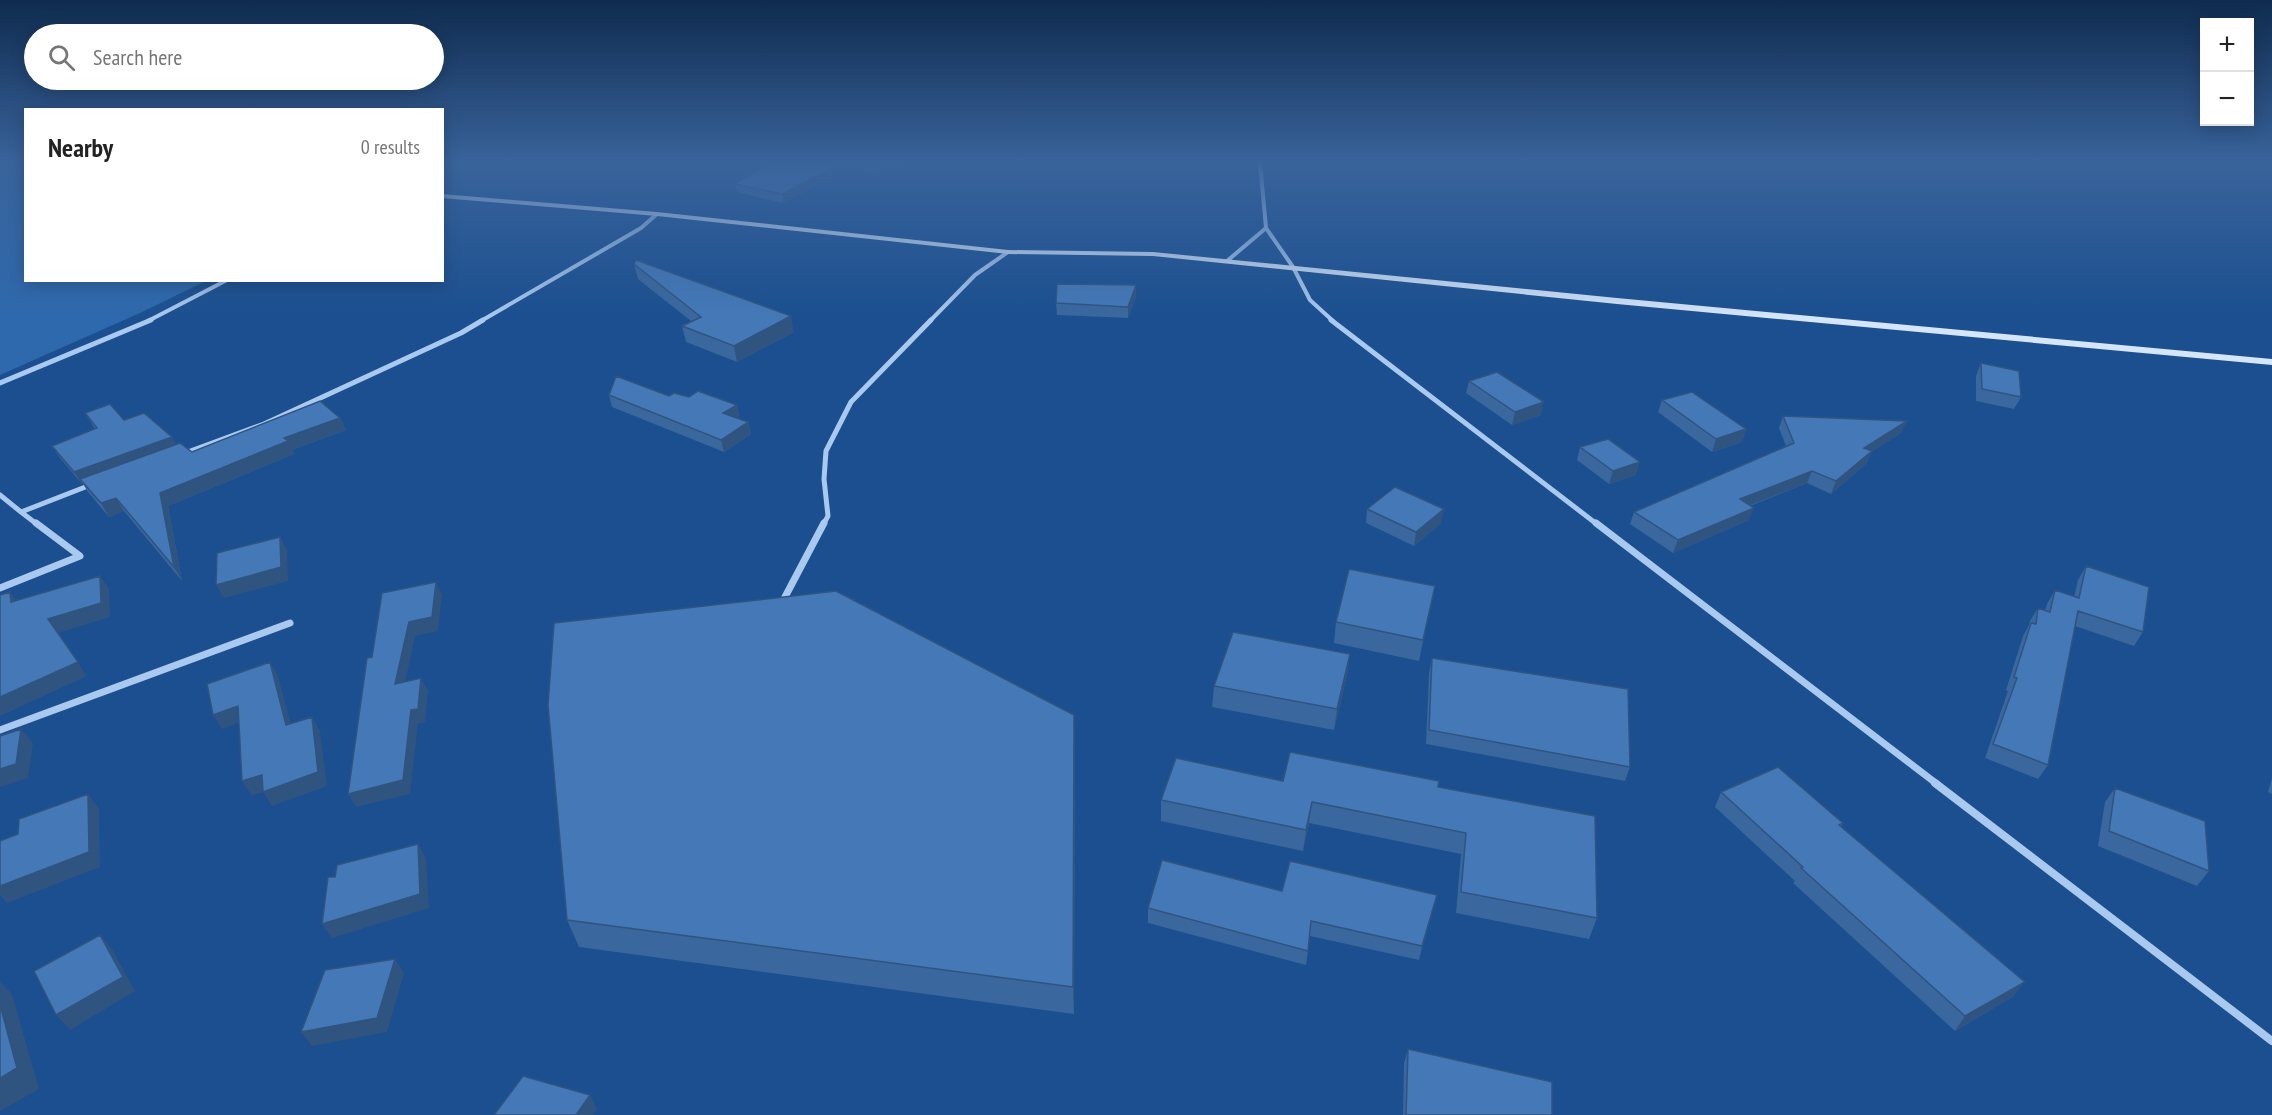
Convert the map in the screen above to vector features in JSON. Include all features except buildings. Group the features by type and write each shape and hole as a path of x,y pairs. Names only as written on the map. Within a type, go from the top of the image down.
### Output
{"main road":[{"path":"657,214 1008,252 1153,254 1629,302 2272,362"}],"street":[{"path":"177,456 264,424 461,333 642,228 657,214"},
{"path":"1265,214 1266,228 1293,267 1310,300 1361,345 2272,1041"},
{"path":"1227,261 1266,228"},
{"path":"784,597 828,516 824,479 826,451 851,402 975,275 1008,252"},
{"path":"0,383 163,315 223,282"},
{"path":"21,512 105,480"},
{"path":"0,495 80,556 0,588"},
{"path":"0,730 290,623"}],"shaded area":[{"path":"0,214 24,214 24,282 204,282 140,313 0,375"}]}
